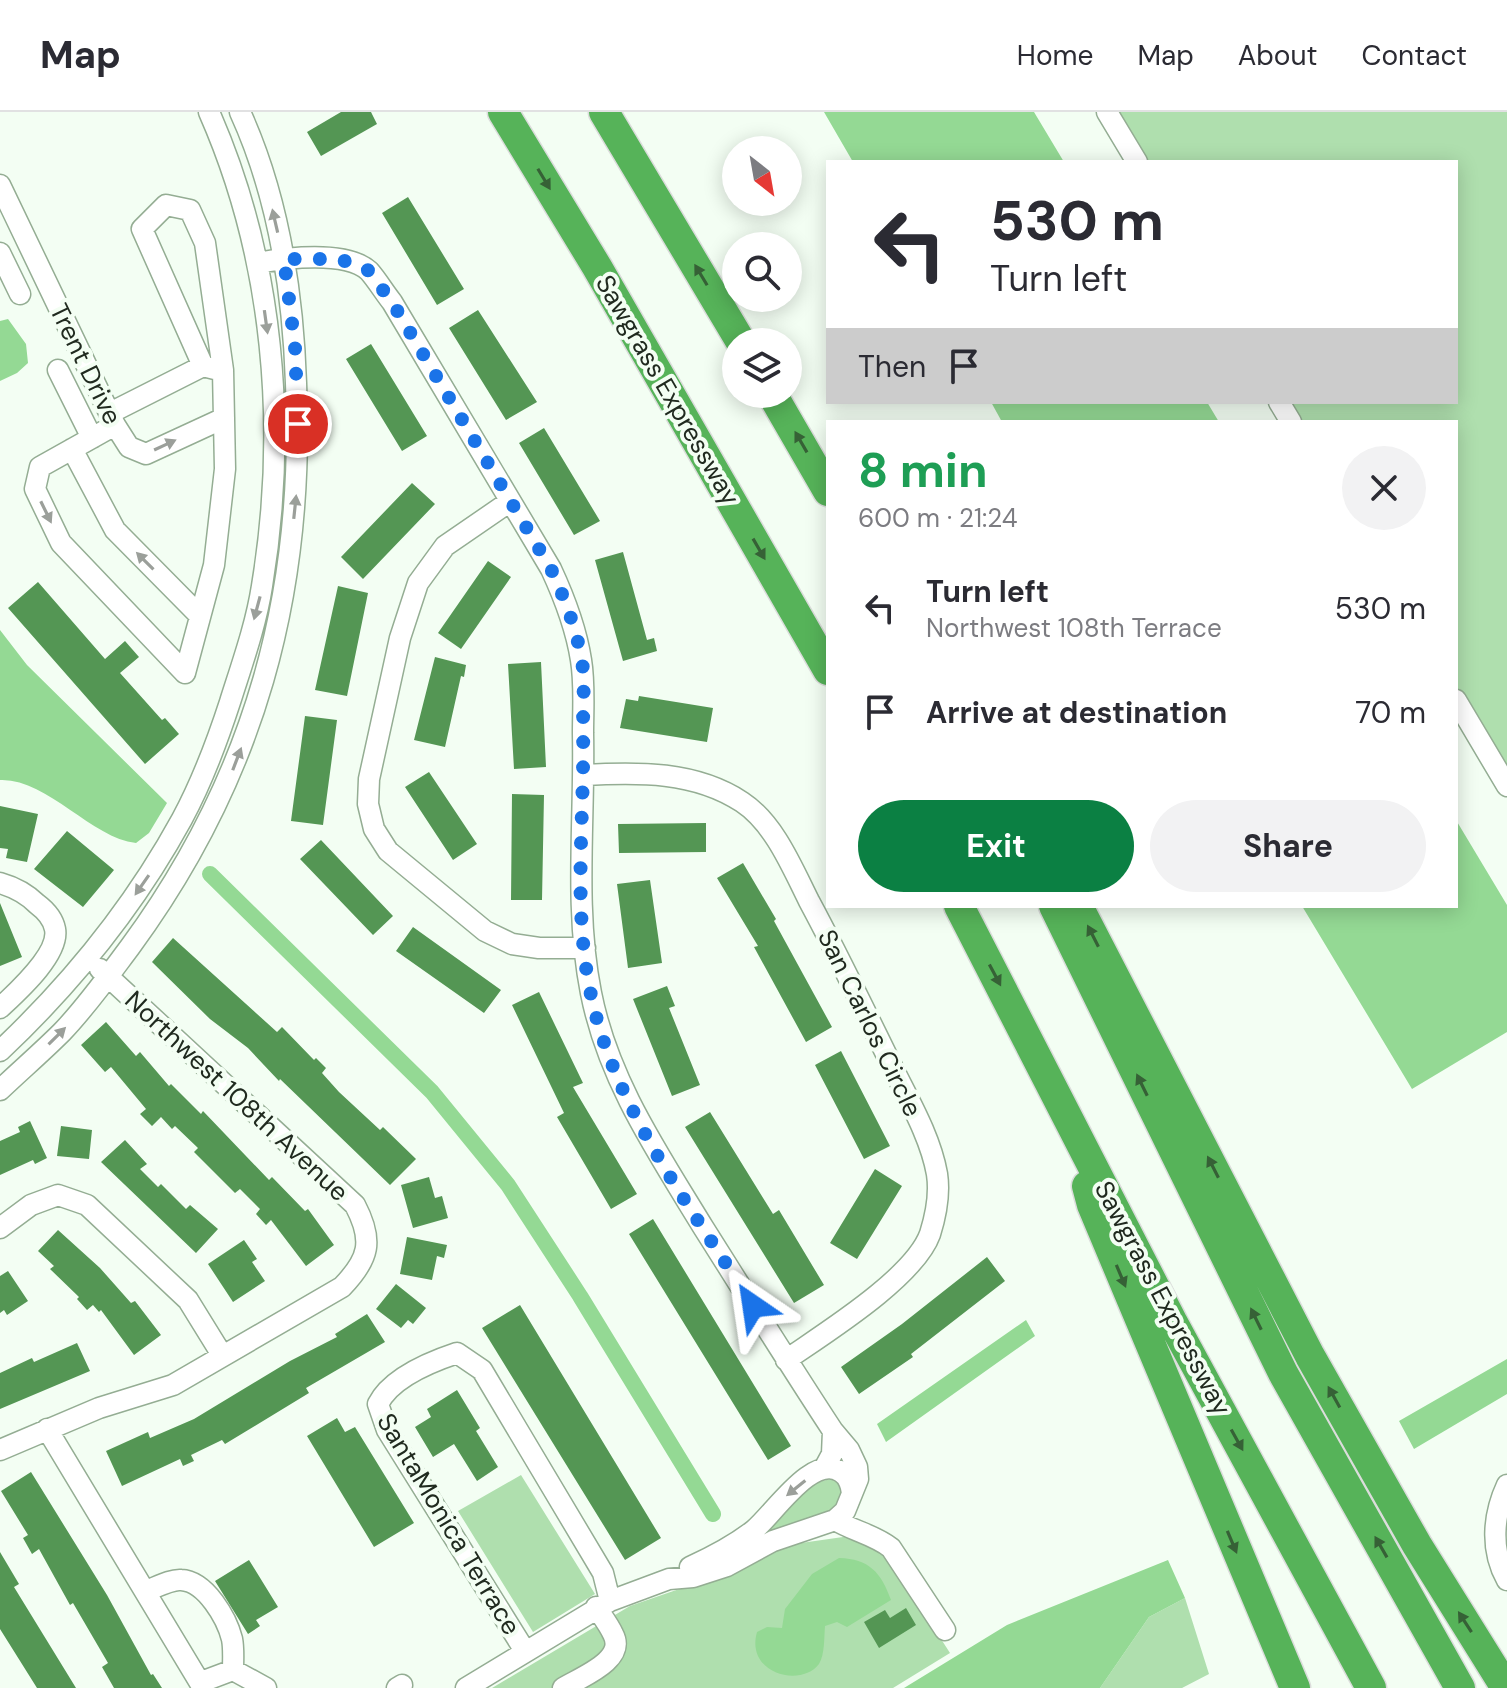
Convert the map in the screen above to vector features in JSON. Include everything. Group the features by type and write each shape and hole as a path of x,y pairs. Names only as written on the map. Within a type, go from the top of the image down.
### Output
{"highway":[{"name":"Sawgrass Expressway","path":"503,112 613,294 826,667"},
{"path":"604,112 733,328"},
{"path":"780,408 826,488"},
{"name":"Sawgrass Expressway","path":"960,908 1173,1323 1371,1688"},
{"path":"1055,908 1283,1373 1460,1688"},
{"path":"1079,908 1310,1356 1417,1545 1506,1688"},
{"path":"1072,1122 1092,1205 1295,1688"}],"street":[{"path":"0,1051 41,1012 88,957 144,882 182,818 214,752 241,669 262,589 273,500 275,424 270,352 257,263 242,201 209,112"},
{"path":"1107,112 1136,160"},
{"path":"0,1090 63,1031 166,898 204,830 236,763 266,674 284,589 296,500 298,424 295,347 284,259 248,115"},
{"name":"Trent Drive","path":"0,185 8,222 129,447 146,454 224,418"},
{"path":"213,368 113,419 92,438 40,467 35,489 61,543 185,673 214,565 225,469 224,418 213,368 205,243 190,210 166,205 142,229 213,368"},
{"path":"0,253 20,294"},
{"path":"257,263 284,259 339,259 367,269 392,302 551,569 571,614 582,664 584,775 581,874 585,948 590,993 603,1040 624,1092 652,1143 786,1360 849,1450 857,1467 858,1479 845,1511 835,1520 773,1541 727,1566 693,1577 669,1579"},
{"path":"58,370 92,438"},
{"path":"72,449 115,530 200,616"},
{"path":"509,502 445,546 418,583 400,638 369,779 368,804 374,829 388,851 485,931 512,944 539,948 585,948"},
{"path":"1458,703 1507,786"},
{"name":"San Carlos Circle","path":"584,775 641,772 712,786 744,803 766,826 785,853 847,971 929,1144 937,1175 937,1207 928,1238 907,1268 861,1307 786,1360"},
{"path":"0,883 28,896 47,912 55,929 54,944 46,959 0,1008"},
{"name":"Northwest 108th Avenue","path":"88,957 355,1205 365,1225 366,1246 360,1268 342,1287 222,1355"},
{"path":"0,1228 31,1205 58,1195 87,1205 188,1300 222,1355 173,1385 99,1408 0,1450"},
{"name":"SantaMonica Terrace","path":"525,1651 387,1430 378,1404 384,1393 441,1358 457,1353 482,1370 603,1573 603,1604 617,1645 614,1654 563,1688"},
{"path":"47,1429 202,1685 233,1670"},
{"path":"466,1688 603,1604 669,1579 747,1535 786,1494 825,1467 832,1454 833,1431"},
{"path":"825,1467 843,1473 849,1480 852,1493"},
{"path":"1507,1485 1497,1514 1495,1542 1501,1569 1507,1580"},
{"path":"835,1520 852,1530 882,1540 891,1548 945,1630"},
{"path":"146,1591 181,1580 199,1587 229,1627 233,1643 233,1670"},
{"path":"233,1670 266,1688"}],"shaded area":[{"path":"824,112 1034,112 1063,160 852,160"},
{"path":"1107,112 1507,112 1507,786 1458,703 1458,420 1290,420 1280,404 1458,404 1458,160 1136,160"},
{"path":"8,319 26,344 28,363 17,373 0,381 0,321"},
{"path":"992,404 1208,404 1218,420 1001,420"},
{"path":"0,630 27,665 167,803 149,833 136,843 102,831 35,788 0,780"},
{"path":"1458,823 1507,905 1507,1032 1412,1089 1303,908 1458,908"},
{"path":"1026,1320 1035,1336 886,1442 877,1424"},
{"path":"1507,1359 1507,1394 1414,1449 1399,1421"},
{"path":"521,1475 595,1594 533,1632 458,1511"},
{"path":"833,1479 841,1484 844,1493 830,1511 809,1523 763,1539 762,1532 793,1498 812,1485"},
{"path":"850,1536 887,1555 950,1653 893,1688 492,1688 630,1606 740,1568 773,1550"},
{"path":"839,1558 866,1564 883,1582 891,1600 847,1627 837,1622 825,1626 821,1660 811,1671 800,1675 777,1673 759,1658 755,1646 757,1632 767,1627 782,1628 785,1609 812,1574"},
{"path":"1168,1560 1185,1598 1149,1617 1100,1688 904,1688 1007,1625"},
{"path":"1185,1598 1209,1674 1182,1688 1100,1688 1149,1617"}],"building":[{"path":"341,112 371,112 377,124 321,156 307,132"},
{"path":"408,197 464,289 437,305 382,213"},
{"path":"478,310 537,402 506,420 449,328"},
{"path":"371,344 427,436 402,451 346,359"},
{"path":"544,428 600,521 574,535 519,443"},
{"path":"412,483 435,504 363,579 341,557"},
{"path":"623,552 647,640 654,638 657,651 623,661 595,560"},
{"path":"488,561 511,577 461,649 438,633"},
{"path":"38,582 105,659 125,641 139,657 120,673 162,720 165,718 179,734 145,764 8,608"},
{"path":"338,586 368,593 347,696 315,690"},
{"path":"435,657 466,665 445,747 414,740"},
{"path":"541,662 546,767 514,769 508,664"},
{"path":"639,696 713,708 707,742 620,728 626,699 638,701"},
{"path":"305,716 337,720 323,825 291,821"},
{"path":"429,772 477,844 453,860 405,787"},
{"path":"512,794 544,795 542,900 511,900"},
{"path":"0,806 38,814 27,862 6,858 8,849 0,848"},
{"path":"706,823 706,852 619,853 618,824"},
{"path":"67,831 114,870 83,907 34,869"},
{"path":"321,840 393,916 373,935 300,859"},
{"path":"743,863 832,1027 806,1042 754,947 758,946 717,878"},
{"path":"650,880 662,963 628,968 617,884"},
{"path":"0,903 22,957 0,966"},
{"path":"413,927 501,990 484,1013 396,951"},
{"path":"173,938 277,1032 282,1027 326,1068 322,1073 339,1092 380,1130 383,1127 416,1159 390,1185 248,1048 210,1019 152,962"},
{"path":"667,986 675,1006 669,1008 700,1085 672,1096 633,999"},
{"path":"539,992 583,1083 573,1087 637,1194 611,1209 557,1117 564,1113 512,1005"},
{"path":"106,1022 136,1056 140,1052 169,1086 171,1084 201,1114 203,1111 269,1180 272,1177 305,1211 308,1209 334,1245 306,1266 271,1220 266,1225 256,1214 260,1209 240,1189 235,1193 194,1152 198,1148 175,1126 172,1129 161,1117 152,1126 140,1114 146,1109 111,1067 105,1072 81,1045"},
{"path":"841,1051 890,1146 864,1159 815,1065"},
{"path":"710,1112 773,1214 779,1210 824,1285 794,1303 685,1127"},
{"path":"30,1121 47,1158 35,1164 33,1160 0,1175 0,1141 20,1132 18,1127"},
{"path":"61,1126 92,1130 89,1159 57,1156"},
{"path":"125,1140 147,1164 140,1169 158,1187 161,1184 186,1209 190,1205 218,1229 196,1253 101,1162"},
{"path":"875,1169 902,1186 857,1259 830,1243"},
{"path":"429,1177 435,1198 442,1196 448,1218 413,1228 401,1185"},
{"path":"653,1219 791,1446 768,1460 629,1234"},
{"path":"58,1230 100,1268 131,1303 135,1301 161,1335 134,1355 101,1310 99,1312 93,1305 87,1310 77,1299 79,1297 50,1269 54,1266 38,1251"},
{"path":"407,1237 447,1245 444,1258 437,1256 432,1280 400,1274"},
{"path":"244,1240 257,1259 252,1262 265,1281 233,1302 208,1264"},
{"path":"987,1257 1005,1281 911,1354 913,1357 859,1394 841,1367"},
{"path":"8,1271 28,1301 7,1315 4,1310 0,1313 0,1276"},
{"path":"396,1284 426,1308 413,1324 408,1320 401,1328 376,1309"},
{"path":"520,1305 661,1538 625,1560 482,1328"},
{"path":"367,1314 385,1342 306,1388 309,1393 225,1444 222,1440 191,1455 194,1461 183,1466 180,1459 122,1486 106,1451 148,1432 150,1438 194,1419 290,1361 337,1337 335,1334"},
{"path":"77,1343 90,1371 0,1409 0,1373"},
{"path":"457,1390 480,1428 476,1431 498,1467 477,1481 454,1444 433,1457 415,1427 431,1417 427,1409"},
{"path":"337,1418 345,1432 355,1427 414,1523 374,1547 307,1436"},
{"path":"31,1472 107,1595 151,1675 162,1688 114,1688 102,1667 108,1663 73,1603 70,1605 39,1549 32,1554 23,1538 28,1535 1,1491"},
{"path":"0,1552 19,1584 14,1587 76,1688 37,1688 0,1629"},
{"path":"249,1560 278,1607 256,1620 260,1626 248,1634 215,1581"},
{"path":"906,1608 916,1625 879,1648 864,1622 885,1610 890,1618"}],"waterway":[{"path":"210,874 432,1092 508,1185 580,1296 713,1514"}],"route":[{"path":"298,424 295,347 284,259 339,259 367,269 392,302 551,569 571,614 582,664 584,775 581,874 590,993 603,1040 624,1092 753,1306"}]}
